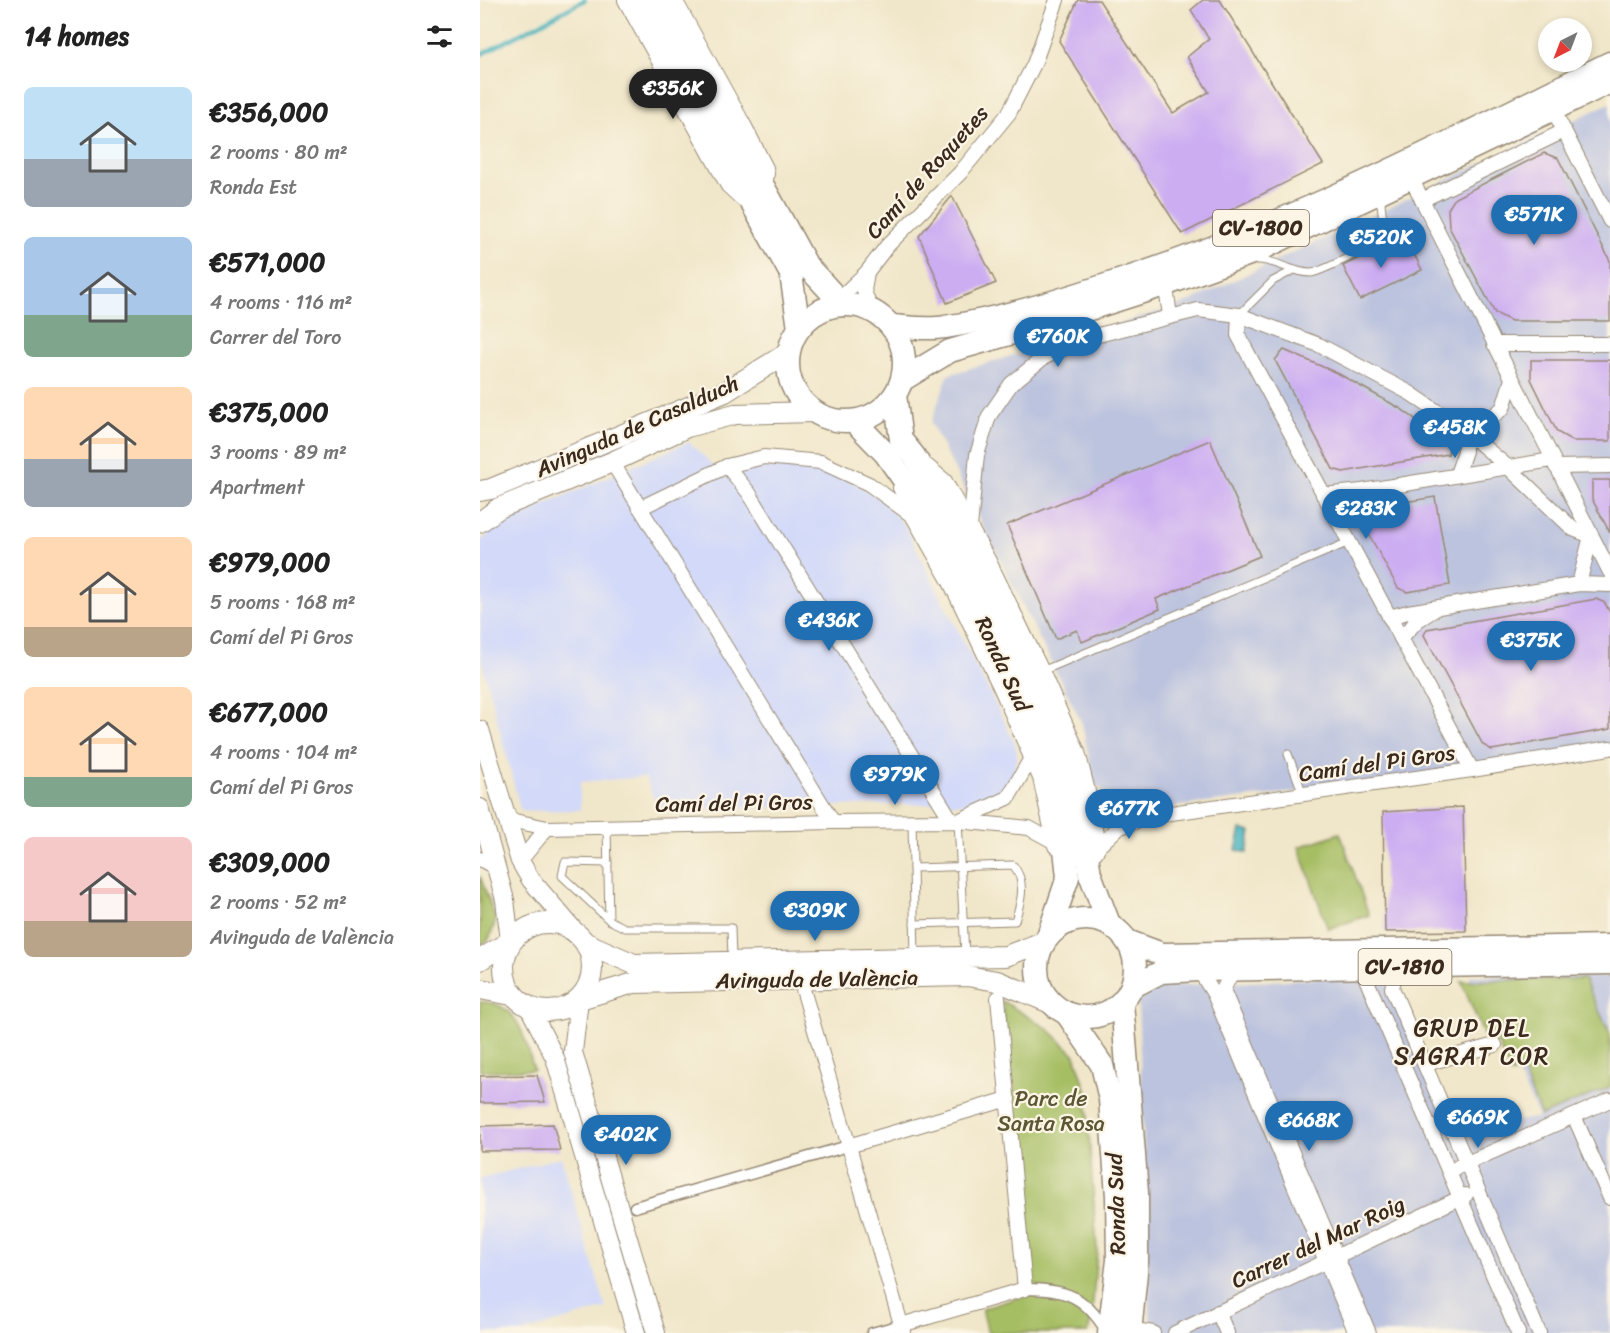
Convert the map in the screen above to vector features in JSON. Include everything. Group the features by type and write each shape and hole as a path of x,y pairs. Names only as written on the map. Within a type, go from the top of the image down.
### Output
{"main road":[{"path":"639,0 763,206 807,266 843,305"},
{"path":"661,0 763,206 791,274 799,328"},
{"name":"CV-1800","path":"891,326 943,328 1029,310 1163,268 1245,236 1401,165 1610,63"},
{"name":"CV-1800","path":"899,388 950,351 1167,284 1255,252 1610,82"},
{"path":"843,305 871,310 891,326 904,353 899,388 879,412 854,421 836,421 814,412 797,395 789,375 789,352 799,328 820,311 843,305"},
{"name":"Avinguda de Casalduch","path":"480,490 491,489 725,392 789,352"},
{"name":"Ronda Sud","path":"899,388 901,440 914,456 979,569 1067,759 1079,806 1079,875 1046,938"},
{"name":"Avinguda de Casalduch","path":"480,522 499,508 612,462 687,427 735,414 814,412"},
{"name":"Ronda Sud","path":"854,421 885,453 923,507 962,578 1052,769 1061,812 1079,875 1109,924"},
{"path":"1127,994 1135,963 1127,941 1109,924 1088,919 1066,923 1046,938 1037,963 1040,986 1060,1009 1087,1017 1106,1013 1127,994 1161,972 1199,970"},
{"path":"480,960 510,941 527,926 550,921 572,928 586,943 592,962 590,982 579,999 556,1011 530,1009 512,995 504,979 502,961 510,941"},
{"name":"Avinguda de València","path":"586,943 634,964 732,963 1006,956 1046,938"},
{"name":"CV-1810","path":"1127,941 1162,954 1610,946"},
{"name":"CV-1810","path":"1199,970 1610,963"},
{"name":"Avinguda de València","path":"579,999 634,982 967,976 997,981 1060,1009"},
{"path":"480,989 512,995"},
{"name":"Ronda Sud","path":"1127,994 1126,1065 1137,1193 1137,1262 1141,1332"},
{"name":"Ronda Sud","path":"1060,1009 1102,1065 1110,1099 1117,1196 1118,1260 1108,1333"}],"street":[{"path":"625,0 728,186 763,206 766,168 675,0"},
{"name":"Camí de Roquetes","path":"843,305 846,291 867,272 887,246 960,173 1009,113 1034,64 1057,0"},
{"path":"1553,109 1610,221"},
{"path":"1422,200 1564,131"},
{"path":"1411,178 1610,572"},
{"name":"Camí de Roquetes","path":"867,272 864,291 871,310"},
{"path":"1167,294 1170,316"},
{"path":"970,527 977,455 989,416 1011,384 1043,358 1086,338 1198,310 1239,315 1330,351 1410,393 1464,430 1508,466 1573,529 1591,536"},
{"path":"1239,315 1238,335 1472,770"},
{"path":"1494,344 1610,344"},
{"path":"1464,430 1492,417 1503,408 1512,379"},
{"path":"1457,474 1465,452 1464,430"},
{"path":"885,453 912,515 950,582 1002,691 1030,760 1040,778 1053,841 1079,875"},
{"name":"Ronda Sud","path":"914,456 945,481 989,561 1078,752 1091,802 1098,847 1079,875"},
{"path":"640,508 727,466 764,457 821,462 869,484 912,515"},
{"path":"612,462 833,822"},
{"path":"1323,495 1362,491 1508,466 1554,463 1610,466"},
{"path":"727,466 749,493 955,821"},
{"path":"1336,518 1362,491"},
{"path":"1579,584 1591,536"},
{"path":"1389,617 1579,584 1610,585"},
{"path":"1401,639 1418,620 1439,608"},
{"path":"480,730 520,861 531,880 572,928"},
{"name":"Camí del Pi Gros","path":"1098,847 1118,828 1150,816 1610,748"},
{"name":"Camí del Pi Gros","path":"955,821 1008,798 1030,760"},
{"name":"Camí del Pi Gros","path":"1091,802 1117,812 1150,816"},
{"path":"480,808 505,900 510,941"},
{"name":"Camí del Pi Gros","path":"506,819 547,828 955,821 1029,828 1053,841"},
{"path":"520,861 547,828"},
{"path":"480,859 498,869"},
{"path":"1361,967 1518,1333"},
{"path":"1397,967 1392,988 1539,1333"},
{"path":"1233,969 1223,990 1331,1259 1356,1333"},
{"path":"1199,970 1214,994 1331,1259 1369,1333"},
{"path":"800,979 902,1329"},
{"path":"998,998 1025,1289"},
{"path":"579,999 573,1052 656,1333"},
{"path":"530,1009 555,1058 636,1333"},
{"path":"1425,1065 1495,1045"},
{"path":"635,1207 1008,1100"},
{"path":"1449,1171 1610,1100"},
{"path":"1574,1116 1610,1198"},
{"name":"Carrer del Mar Roig","path":"1175,1333 1478,1190"},
{"path":"872,1333 902,1329 1025,1289 1051,1289 1075,1298 1095,1314 1108,1333"},
{"path":"1218,1312 1227,1333"}],"lane":[{"path":"1234,269 1258,259 1313,273 1385,239 1381,203 1386,190"},
{"path":"1239,315 1273,281 1294,270"},
{"path":"1030,328 1144,300"},
{"path":"1042,671 1349,542"},
{"path":"1288,754 1303,794"},
{"path":"912,821 915,959"},
{"path":"955,821 966,958"},
{"path":"607,827 609,920"},
{"path":"608,863 565,862 562,876 609,920 625,928 731,928 732,963"},
{"path":"913,868 1013,865 1020,874 1021,901 1014,921 914,924"}],"shaded area":[{"path":"1610,103 1610,753 1132,812 1094,784 1082,723 931,423 948,375 1184,304"},
{"path":"689,442 726,478 743,469 785,463 802,464 833,473 859,485 882,501 905,526 1015,743 1017,755 1014,772 1006,785 986,800 971,803 659,810 645,777 580,782 580,810 521,811 480,656 480,542 497,525"},
{"path":"1387,975 1458,1132 1539,1117 1469,976 1610,976 1610,1333 1151,1333 1138,1001 1153,987"},
{"path":"561,1157 606,1308 521,1333 481,1333 480,1179"}],"green space":[{"path":"1340,833 1369,915 1328,929 1299,847"},
{"path":"480,876 496,920 489,939 480,945"},
{"path":"1584,979 1610,1034 1610,1087 1541,1116 1522,1070 1511,1074 1496,1039 1487,1043 1461,981"},
{"name":"Parc de Santa Rosa","path":"1002,1001 1047,1028 1075,1055 1086,1089 1097,1250 1092,1315 1088,1333 988,1333 982,1309 1033,1293"},
{"path":"480,1002 493,1003 512,1015 523,1035 534,1070 480,1071"}],"water":[{"path":"1241,829 1251,832 1247,853 1236,850"}],"building":[{"path":"1078,0 1099,0 1173,113 1209,92 1187,57 1209,39 1191,10 1203,0 1220,0 1323,164 1182,234 1059,41"},
{"path":"1544,153 1558,158 1610,261 1610,321 1511,321 1495,313 1449,227 1448,209 1455,198"},
{"path":"952,196 996,283 947,303 919,236"},
{"path":"1390,240 1397,253 1410,246 1422,270 1360,300 1343,266 1387,244"},
{"path":"1284,350 1339,374 1401,409 1450,444 1448,454 1343,472 1333,469 1275,360"},
{"path":"1531,360 1610,360 1610,441 1573,441 1557,432 1531,379"},
{"path":"1210,440 1260,556 1156,599 1160,609 1082,642 1077,630 1056,639 1007,525"},
{"path":"1592,480 1610,480 1610,533 1592,499"},
{"path":"1435,497 1450,585 1407,592 1398,588 1359,516 1361,509"},
{"path":"1596,599 1605,603 1610,613 1610,729 1492,750 1483,745 1424,635 1427,629"},
{"path":"1463,807 1466,931 1385,932 1383,812"},
{"path":"537,1075 545,1102 480,1103 480,1076"},
{"path":"553,1124 560,1150 480,1151 480,1126"}],"waterway":[{"path":"480,55 585,0"}],"district":[{"name":"GRUP DEL SAGRAT COR","path":"1472,1042"}]}
